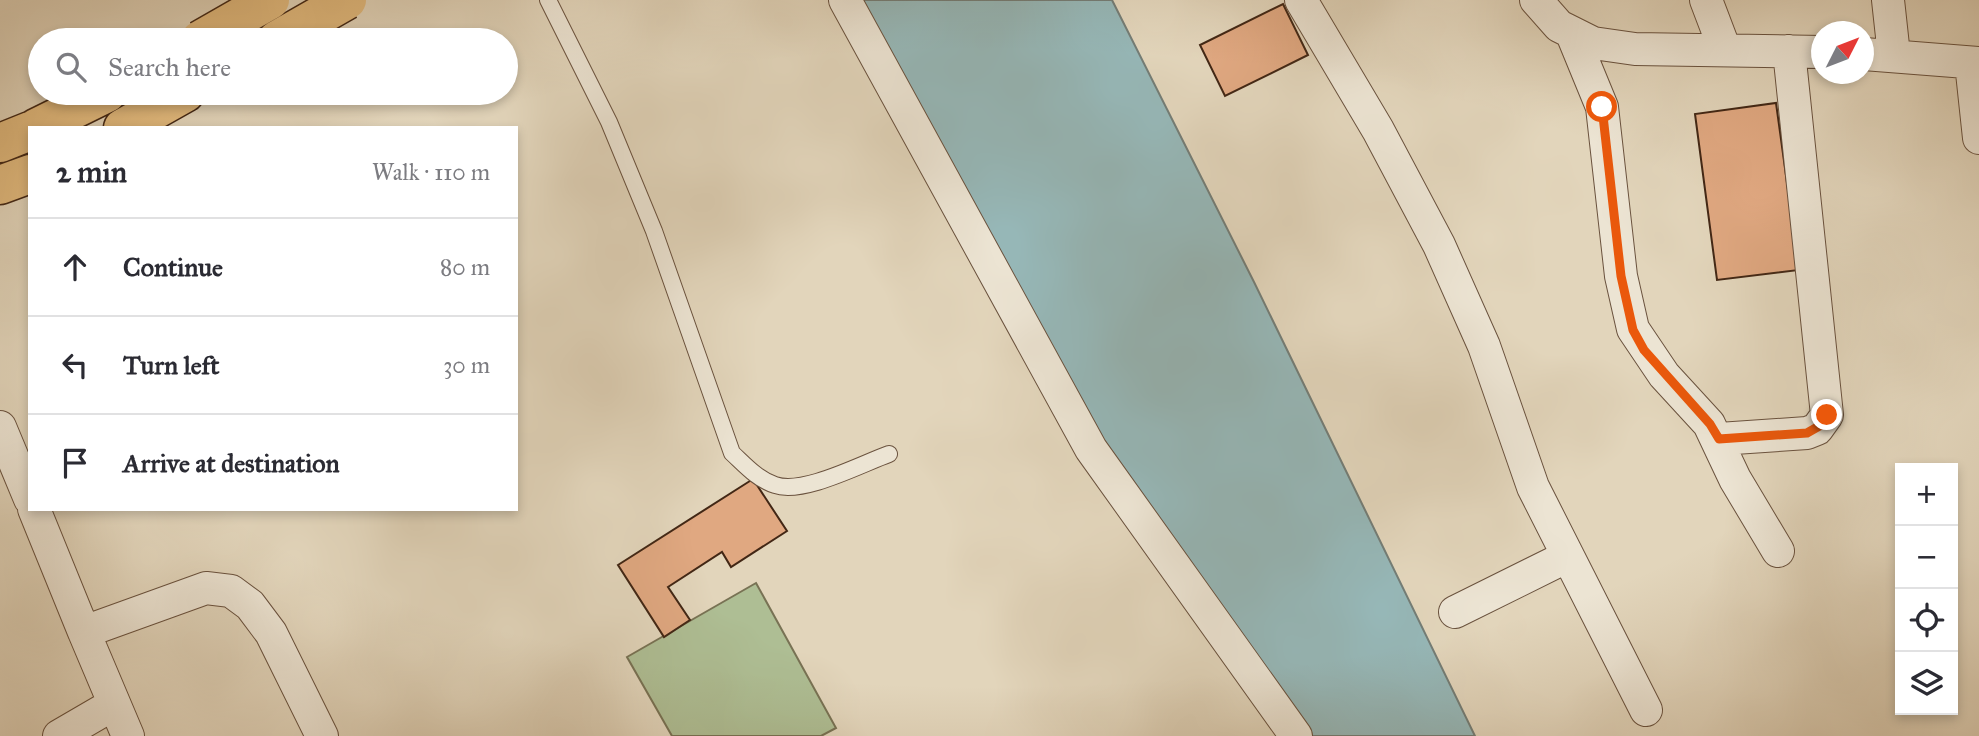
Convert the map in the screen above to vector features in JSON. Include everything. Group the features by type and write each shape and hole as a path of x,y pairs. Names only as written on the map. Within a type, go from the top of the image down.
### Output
{"highway":[{"path":"221,28 270,0"},
{"path":"298,28 346,0"},
{"path":"40,126 83,105"},
{"path":"127,126 164,105"},
{"path":"0,144 28,132"},
{"path":"0,185 28,175"}],"street":[{"path":"845,0 1091,449 1296,736"},
{"path":"1301,0 1406,182 1467,303 1501,390 1532,487 1646,710"},
{"path":"1536,0 1549,16 1572,34 1593,43 1635,49 1811,52"},
{"path":"1706,0 1725,50"},
{"path":"1888,0 1879,54 1975,63 1979,138"},
{"path":"1572,34 1602,107 1621,276 1633,330 1644,350 1710,424 1735,479 1778,551"},
{"path":"1719,439 1807,433 1821,425 1827,415 1789,51"},
{"path":"0,427 28,494"},
{"path":"35,511 128,736"},
{"path":"1455,612 1566,557"},
{"path":"85,632 206,589 231,591 250,605 271,633 322,736"},
{"path":"59,736 114,704"}],"lane":[{"path":"548,0 609,122 654,231 732,453 755,475 777,486 799,488 889,454"}],"green space":[{"path":"756,583 836,728 821,736 672,736 627,657"}],"water":[{"path":"861,0 1112,0 1254,282 1475,736 1297,736 1203,602 1089,417"}],"building":[{"path":"1283,4 1308,55 1225,96 1200,45"},
{"path":"1776,103 1799,270 1717,280 1695,114"},
{"path":"753,479 787,531 731,567 722,552 668,587 690,620 664,637 618,565"}],"route":[{"path":"1602,107 1608,136 1621,276 1633,330 1644,350 1710,424 1719,439 1807,433 1817,429 1827,415"}]}
